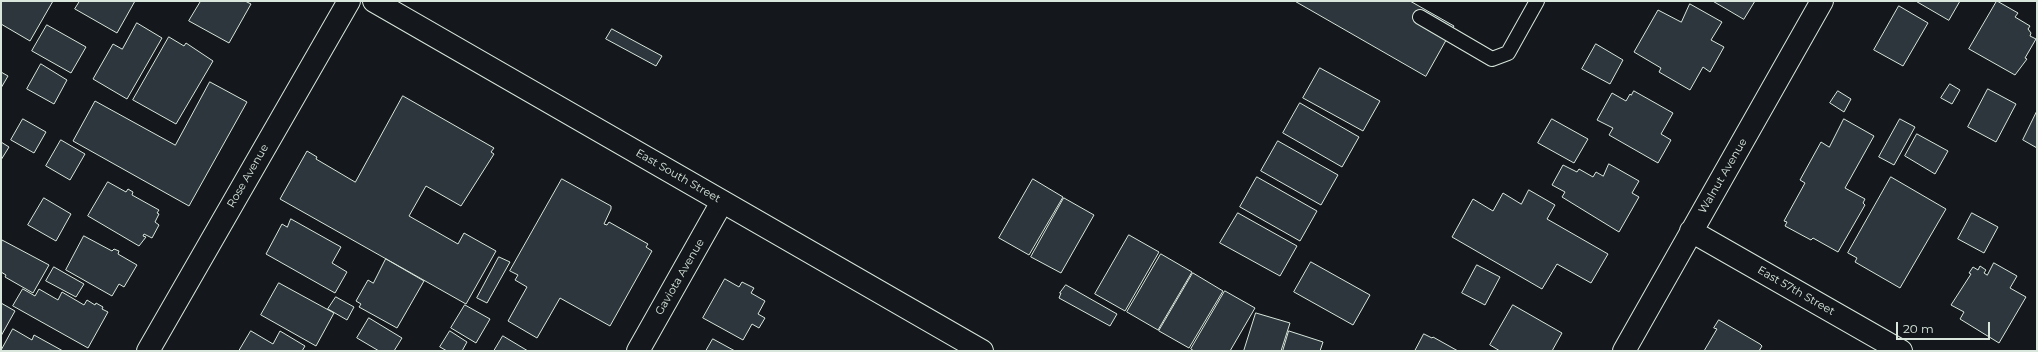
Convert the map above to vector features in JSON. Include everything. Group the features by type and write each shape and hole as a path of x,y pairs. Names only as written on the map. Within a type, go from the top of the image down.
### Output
{"street":[{"name":"Rose Avenue","path":"148,351 349,1"},
{"name":"East South Street","path":"374,1 982,351"},
{"name":"Walnut Avenue","path":"1624,351 1822,1"},
{"name":"Gaviota Avenue","path":"638,351 722,202"},
{"name":"East 57th Street","path":"1691,231 1901,351"}],"lane":[{"path":"1420,16 1492,59 1508,53 1537,1"}],"building":[{"path":"1,1 53,1 30,41 1,24"},
{"path":"80,1 135,1 117,33 75,9"},
{"path":"201,1 245,1 251,4 229,43 189,21"},
{"path":"1295,1 1410,1 1454,26 1426,76"},
{"path":"1713,1 1755,1 1744,19"},
{"path":"1916,1 1960,1 1949,20"},
{"path":"1997,1 2018,13 2015,17 2030,26 2028,29 2031,33 2030,36 2036,39 2025,58 2027,59 2015,75 1969,49"},
{"path":"1690,4 1722,22 1711,40 1724,47 1710,72 1703,67 1690,90 1659,72 1661,68 1634,52 1658,10 1681,22"},
{"path":"1899,6 1928,23 1903,66 1874,50"},
{"path":"137,23 162,38 127,99 93,79 113,44 122,49"},
{"path":"47,25 86,47 71,73 32,51"},
{"path":"612,29 662,56 656,66 606,39"},
{"path":"169,37 184,46 186,43 213,61 176,124 133,100"},
{"path":"1596,44 1623,60 1610,84 1582,69"},
{"path":"41,64 67,80 54,104 27,89"},
{"path":"1320,68 1380,101 1363,131 1303,98"},
{"path":"1,72 8,76 1,88"},
{"path":"210,82 247,102 189,206 73,141 95,101 175,145"},
{"path":"1950,84 1960,90 1952,104 1941,98"},
{"path":"1988,89 2016,104 1996,142 1968,127"},
{"path":"1634,91 1673,113 1661,134 1671,140 1658,163 1609,135 1613,128 1597,120 1612,93 1626,101 1630,94 1631,95"},
{"path":"1838,91 1851,99 1844,112 1830,103"},
{"path":"403,96 494,148 491,152 494,154 461,206 426,186 409,216 458,244 464,233 496,251 466,304 280,199 307,151 317,157 316,159 355,182"},
{"path":"1300,103 1359,137 1342,167 1283,133"},
{"path":"2037,111 2037,148 2023,140"},
{"path":"23,119 46,132 34,153 11,140"},
{"path":"1552,119 1588,139 1574,163 1538,143"},
{"path":"1844,119 1874,136 1845,188 1865,199 1863,203 1865,205 1838,252 1813,238 1811,240 1785,226 1787,222 1784,221 1805,183 1800,180 1821,142 1829,147"},
{"path":"1900,119 1915,127 1894,165 1879,157"},
{"path":"1917,134 1948,151 1935,174 1905,156"},
{"path":"61,140 85,154 70,180 46,166"},
{"path":"1278,141 1338,175 1321,205 1261,171"},
{"path":"1,142 9,147 1,160"},
{"path":"1609,164 1639,181 1632,193 1639,197 1619,232 1562,197 1565,192 1552,185 1563,165 1577,172 1579,169 1593,177 1596,172 1603,176"},
{"path":"1257,177 1317,211 1300,241 1240,207"},
{"path":"1891,177 1946,209 1900,288 1855,262 1857,258 1848,253"},
{"path":"562,179 611,206 604,224 607,225 609,222 648,244 646,247 652,251 610,326 560,298 537,338 508,321 527,287 515,280 518,275 510,271"},
{"path":"1033,179 1063,197 1029,255 999,238"},
{"path":"108,182 126,192 128,189 133,192 132,195 159,210 157,213 159,214 155,222 159,225 152,238 144,234 143,236 146,237 139,246 88,216"},
{"path":"1529,190 1555,205 1547,219 1608,254 1591,283 1557,264 1542,289 1452,237 1473,199 1493,211 1503,193 1521,204"},
{"path":"44,198 71,214 56,241 28,225"},
{"path":"1064,198 1094,215 1061,273 1031,257"},
{"path":"1238,213 1297,246 1280,276 1220,243"},
{"path":"1972,213 1998,227 1984,253 1958,239"},
{"path":"291,219 341,247 332,263 347,272 335,293 266,254 282,224 287,227"},
{"path":"1129,235 1159,252 1125,311 1095,294"},
{"path":"84,236 112,251 114,249 119,251 118,254 137,265 124,287 119,284 112,296 66,270"},
{"path":"2,240 49,265 33,293 5,277 6,275 1,272"},
{"path":"1161,254 1192,272 1158,330 1127,312"},
{"path":"499,257 510,262 487,303 477,298"},
{"path":"386,259 424,281 397,328 359,307 361,304 356,301 368,280 373,283"},
{"path":"1311,262 1370,295 1353,325 1294,292"},
{"path":"1994,263 2017,276 2010,288 2026,297 1999,343 1960,319 1964,312 1951,305 1971,274 1969,273 1973,267 1978,270 1980,266 1986,270 1984,273 1987,275"},
{"path":"1477,265 1500,277 1485,305 1462,293"},
{"path":"54,267 84,284 76,297 46,281"},
{"path":"1193,273 1223,291 1189,348 1159,331"},
{"path":"725,279 739,287 742,282 754,288 751,293 765,301 758,314 765,318 759,328 752,324 743,340 703,318"},
{"path":"279,283 334,313 316,346 261,315"},
{"path":"1066,285 1117,314 1110,326 1059,298 1060,293"},
{"path":"23,289 35,296 39,289 58,300 62,292 84,305 87,300 95,305 96,303 108,312 88,348 13,306"},
{"path":"1225,291 1255,308 1230,351 1194,351 1191,349"},
{"path":"336,297 354,307 347,320 328,309"},
{"path":"1,303 15,311 1,336"},
{"path":"465,305 490,319 476,343 451,328"},
{"path":"1513,305 1562,333 1552,351 1500,351 1490,345"},
{"path":"1256,313 1290,323 1281,351 1244,351"},
{"path":"369,318 402,338 394,351 379,351 357,338"},
{"path":"1719,320 1760,344 1762,346 1759,351 1704,351 1717,329 1714,328"},
{"path":"13,329 32,340 34,335 63,351 1,351"},
{"path":"251,331 273,344 280,331 305,346 302,351 239,351"},
{"path":"450,331 467,342 462,351 447,351 440,347"},
{"path":"1289,331 1323,342 1320,351 1283,351"},
{"path":"1424,334 1432,338 1433,337 1458,351 1415,351"},
{"path":"503,336 528,351 494,351"},
{"path":"713,339 735,351 706,351"}]}
